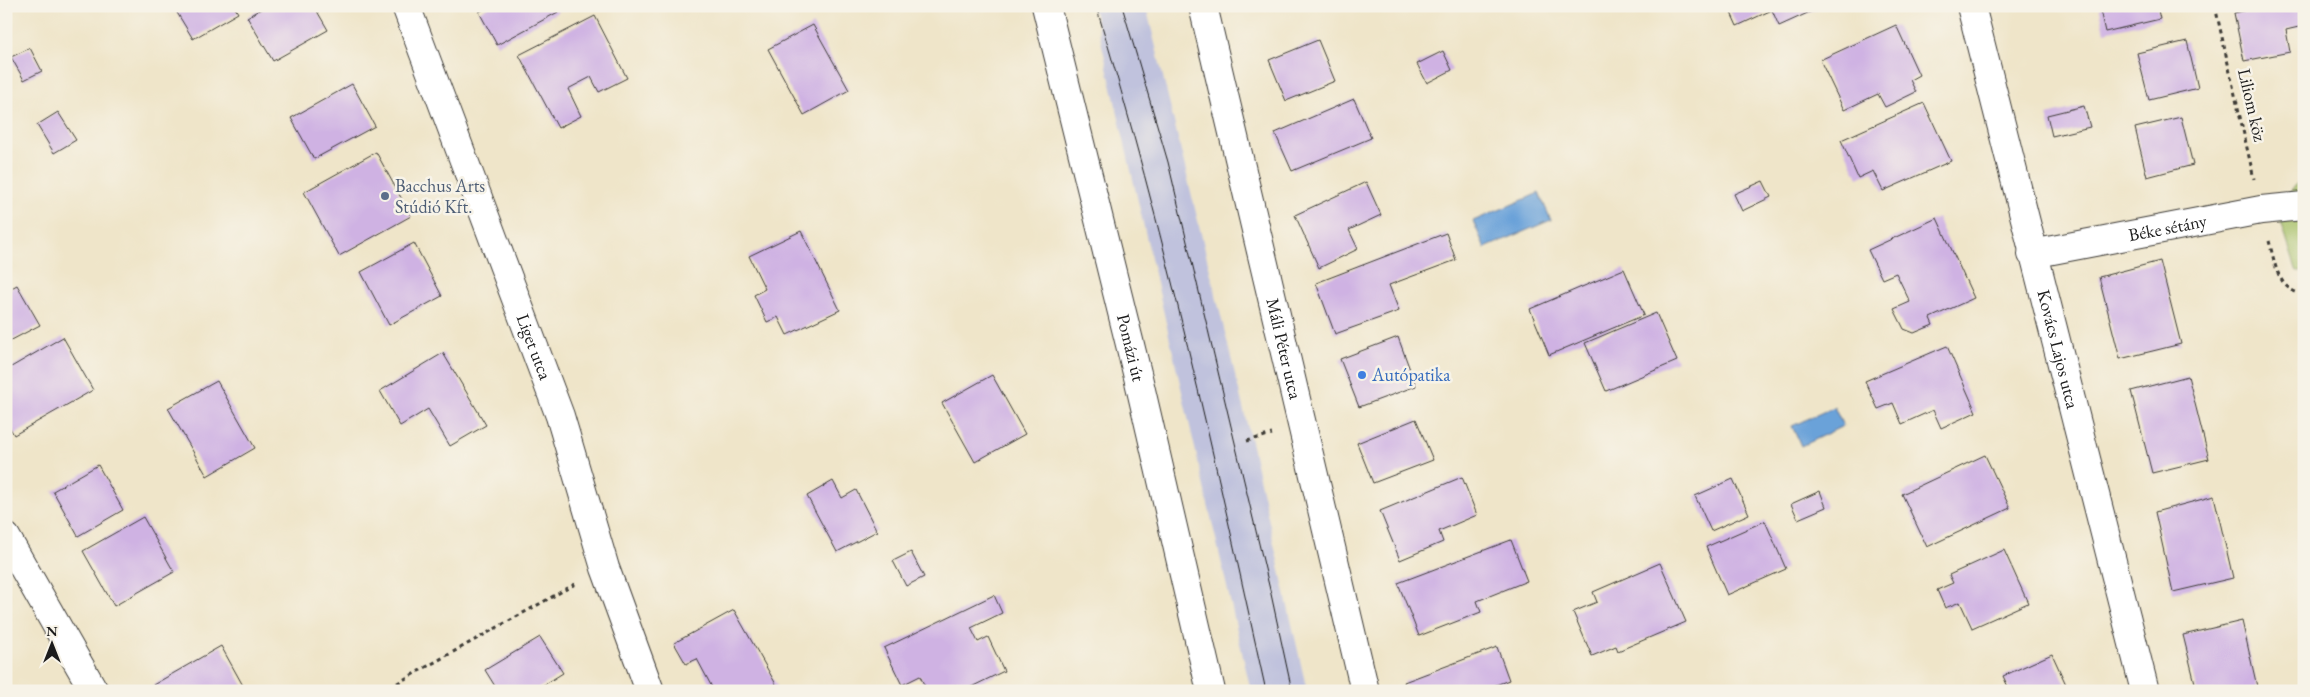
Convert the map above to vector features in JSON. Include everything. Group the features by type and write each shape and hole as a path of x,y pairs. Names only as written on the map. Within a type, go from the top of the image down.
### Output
{"street":[{"name":"Liget utca","path":"406,6 560,416 605,568 650,691"},
{"name":"Pomázi út","path":"1046,6 1138,377 1211,691"},
{"name":"Máli Péter utca","path":"1203,6 1364,691"},
{"name":"Kovács Lajos utca","path":"1971,6 2032,254 2145,691"},
{"name":"Béke sétány","path":"2032,254 2261,210 2304,206"},
{"path":"6,536 94,691"}],"path":[{"name":"Liliom köz","path":"2216,6 2261,210 2280,280 2298,293 2304,294"},
{"path":"383,691 605,568"}],"shaded area":[{"path":"1093,6 1146,6 1248,428 1307,691 1251,691"}],"green space":[{"path":"2304,174 2304,272 2297,272 2277,210"}],"water":[{"path":"1539,193 1551,220 1485,248 1473,221"},
{"path":"1834,407 1843,426 1801,446 1792,426"}],"building":[{"path":"173,6 234,6 238,13 193,39"},
{"path":"266,6 314,6 328,30 273,61 247,17"},
{"path":"489,6 555,6 558,12 497,45 479,12"},
{"path":"1728,6 1823,6 1779,26 1772,10 1737,26"},
{"path":"2099,6 2157,6 2160,19 2105,32"},
{"path":"2266,6 2298,6 2303,26 2286,30 2290,52 2244,61 2234,13"},
{"path":"595,16 627,78 599,92 591,77 568,89 581,116 558,128 519,55"},
{"path":"813,25 849,90 804,115 768,49"},
{"path":"1896,25 1919,75 1910,80 1916,92 1885,107 1878,94 1844,110 1820,60"},
{"path":"1318,40 1335,81 1286,101 1269,60"},
{"path":"2187,41 2198,88 2149,100 2137,53"},
{"path":"30,48 42,71 24,80 11,57"},
{"path":"1443,51 1452,70 1427,83 1417,64"},
{"path":"352,84 375,126 314,159 291,118"},
{"path":"1354,99 1371,138 1292,171 1275,133"},
{"path":"1924,103 1951,161 1883,191 1873,171 1858,178 1841,140"},
{"path":"2084,106 2090,127 2052,136 2047,115"},
{"path":"58,112 76,140 54,153 37,125"},
{"path":"2181,117 2193,165 2147,177 2135,128"},
{"path":"376,152 411,216 339,256 304,192"},
{"path":"1763,181 1771,197 1742,211 1734,194"},
{"path":"1366,182 1381,215 1349,230 1358,249 1319,268 1295,215"},
{"path":"1937,218 1974,298 1930,318 1933,325 1914,333 1904,329 1894,309 1910,302 1896,273 1882,279 1868,250"},
{"path":"801,231 840,310 787,335 778,317 767,322 754,295 765,289 749,256"},
{"path":"1446,233 1456,260 1389,285 1399,311 1335,334 1316,283"},
{"path":"414,243 442,296 389,325 361,272"},
{"path":"2160,261 2181,344 2120,359 2099,277"},
{"path":"1624,269 1644,315 1549,355 1530,309"},
{"path":"17,285 40,325 6,343 6,291"},
{"path":"1656,313 1677,361 1606,391 1585,343"},
{"path":"63,337 93,390 14,435 6,421 6,370"},
{"path":"1398,337 1416,386 1359,407 1340,359"},
{"path":"1947,346 1976,412 1941,428 1933,410 1902,424 1893,403 1878,409 1865,381"},
{"path":"443,353 486,425 450,446 428,409 400,426 380,391"},
{"path":"992,375 1025,434 975,462 942,403"},
{"path":"2188,376 2209,459 2152,473 2131,391"},
{"path":"217,381 255,448 207,476 168,408"},
{"path":"1416,419 1433,460 1373,483 1357,443"},
{"path":"1985,455 2010,508 1927,547 1902,494"},
{"path":"98,465 123,510 78,536 53,491"},
{"path":"1462,477 1477,515 1439,531 1443,542 1400,560 1380,511"},
{"path":"1733,479 1749,514 1711,531 1695,496"},
{"path":"833,481 842,498 856,490 877,531 837,552 807,496"},
{"path":"1820,491 1826,507 1798,519 1791,504"},
{"path":"2214,496 2233,578 2173,592 2155,512"},
{"path":"143,517 174,572 114,606 83,551"},
{"path":"1765,521 1786,569 1727,595 1706,547"},
{"path":"1511,540 1527,581 1477,601 1481,612 1419,636 1398,583"},
{"path":"2004,550 2028,603 1972,628 1960,602 1945,608 1937,590 1953,583 1949,575"},
{"path":"911,552 924,577 906,586 893,561"},
{"path":"1660,563 1686,622 1618,651 1616,646 1592,656 1573,612 1597,602 1593,592"},
{"path":"994,595 1002,613 971,628 978,642 988,637 1004,671 963,691 959,691 956,685 944,691 927,691 920,676 902,685 884,648"},
{"path":"734,610 777,686 769,691 714,691 697,659 686,664 674,643"},
{"path":"2242,621 2258,691 2197,691 2183,635"},
{"path":"540,637 563,673 534,691 498,691 485,670"},
{"path":"221,646 246,691 157,691 153,685"},
{"path":"1497,647 1509,680 1480,691 1407,691 1404,682"},
{"path":"2052,654 2069,691 2010,691 2003,676"}],"tram line":[{"path":"1096,6 1167,261 1266,691"},
{"path":"1122,6 1168,162 1271,594 1292,691"}],"place":[{"name":"Bacchus Arts Stúdió Kft.","path":"385,196"},
{"name":"Autópatika","path":"1362,375"}]}
